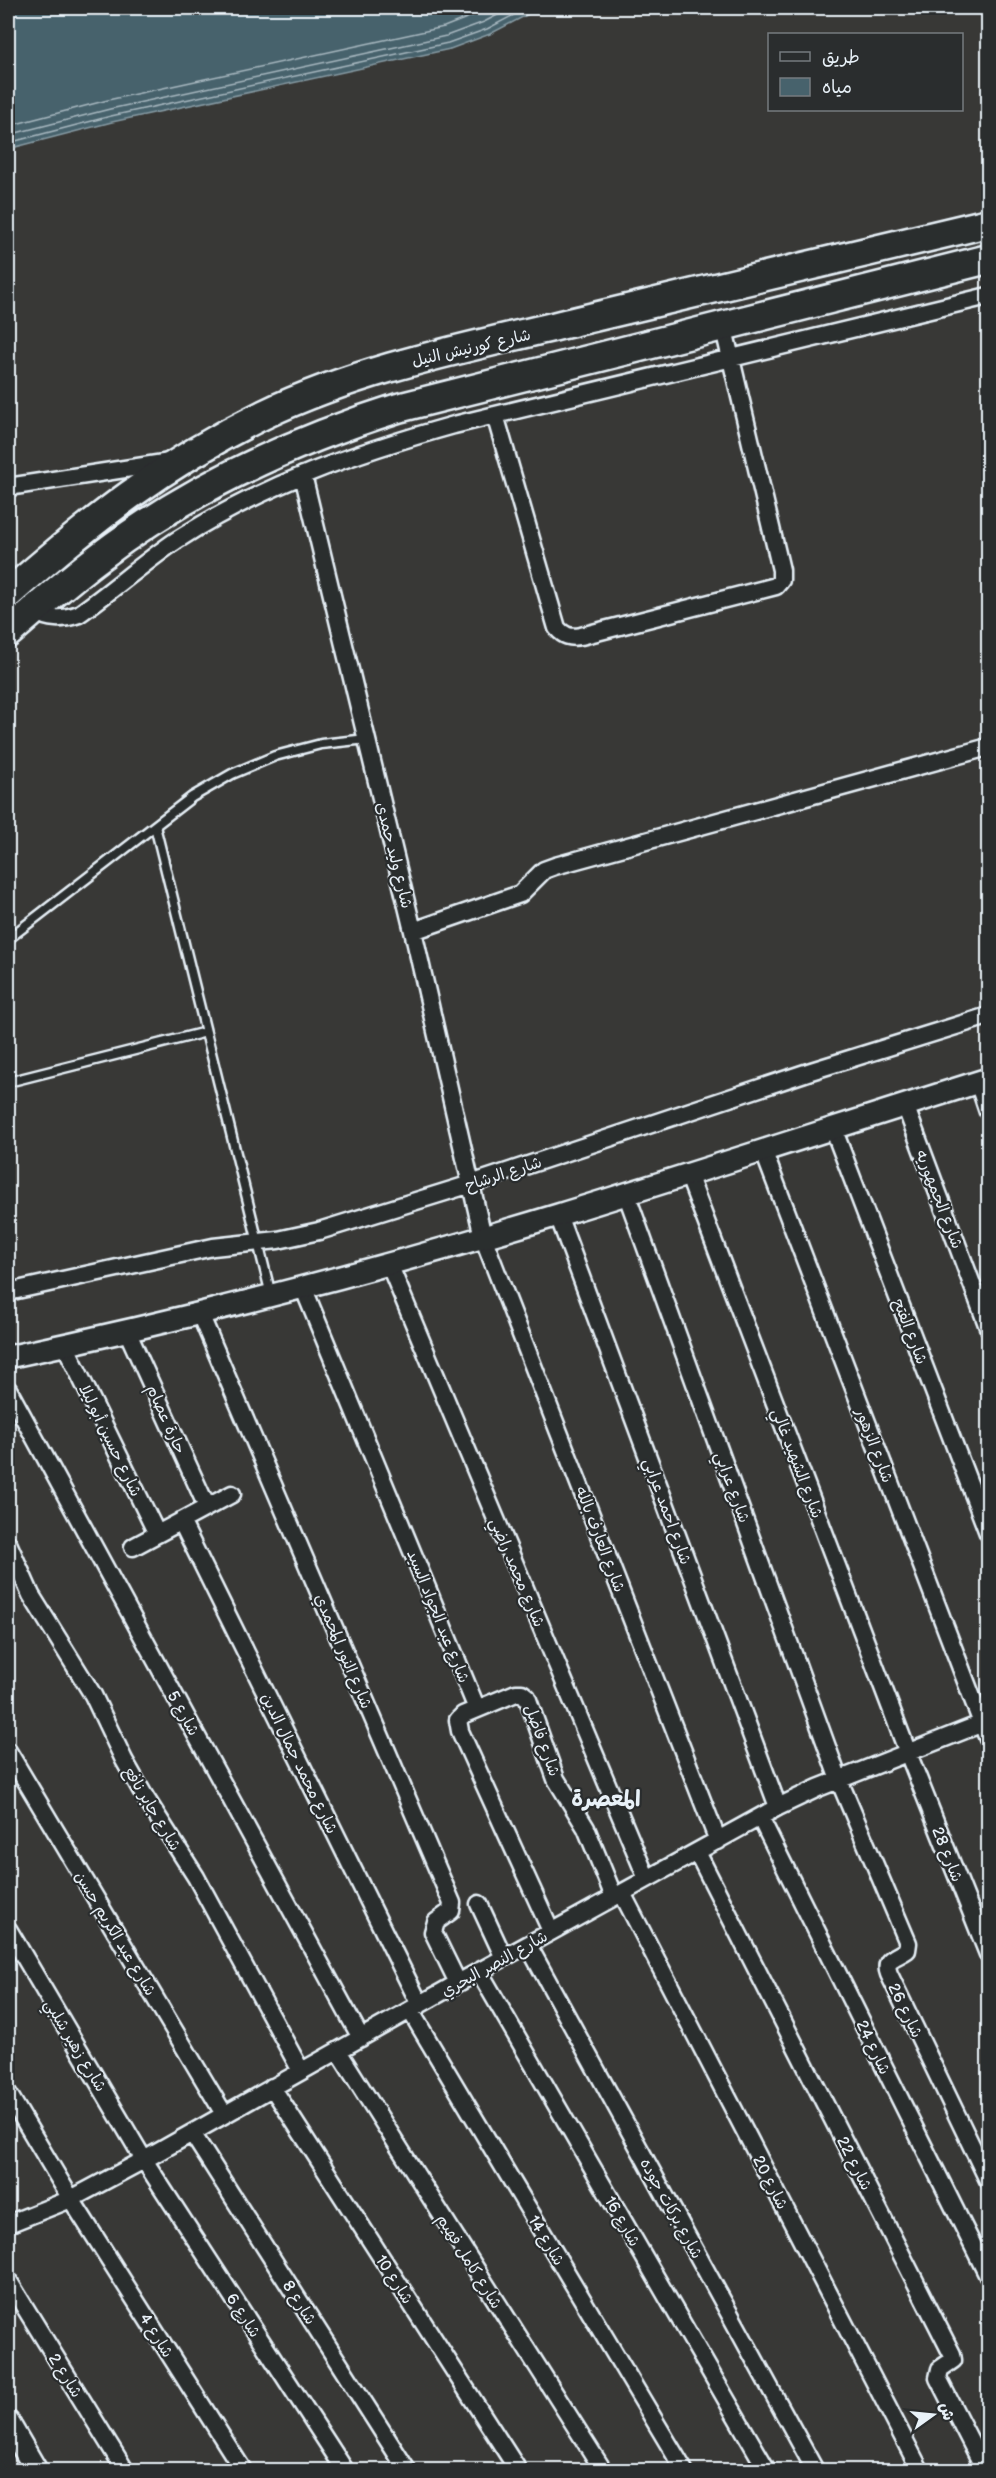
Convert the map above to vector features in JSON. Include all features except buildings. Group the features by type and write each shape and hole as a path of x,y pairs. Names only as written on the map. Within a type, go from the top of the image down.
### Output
{"highway":[{"name":"شارع كورنيش النيل","path":"8,594 93,521 179,461 223,436 295,401 361,376 409,361 988,223"},
{"path":"8,633 98,558 145,525 193,494 296,444 398,408 988,259"}],"street":[{"path":"34,611 51,619 79,614 140,566 179,539 258,495 303,475 397,441 495,415 988,296"},
{"path":"495,415 557,628 563,635 571,638 581,636 776,586 781,580 723,325"},
{"path":"8,487 179,461"},
{"name":"شارع وليد حمدى","path":"303,475 413,931 483,1237"},
{"path":"413,931 520,894 544,870 555,866 988,747"},
{"name":"شارع الرشاح","path":"8,1292 213,1247 243,1242 258,1243 319,1231 988,1016"},
{"path":"8,1357 200,1314 389,1264 558,1215 983,1080 988,1112"},
{"name":"شارع الجمهوريه","path":"905,1105 988,1327"},
{"name":"شارع الفتح","path":"833,1128 988,1533"},
{"name":"شارع الزهور","path":"763,1150 986,1728"},
{"name":"شارع الشهيد غالي","path":"688,1174 908,1753"},
{"name":"شارع عرابي","path":"627,1193 839,1780"},
{"name":"شارع احمد عرابي","path":"558,1215 778,1807"},
{"name":"شارع العارف بالله","path":"483,1237 718,1841"},
{"name":"شارع محمد راضي","path":"389,1264 647,1879"},
{"name":"شارع عبد الجواد السيد","path":"303,1287 477,1709"},
{"name":"شارع النور المحمدي","path":"200,1314 451,1901 451,1911 436,1922 433,1932 458,1983"},
{"name":"حارة عصام","path":"127,1331 207,1507"},
{"name":"شارع حسين أبو ليلا","path":"65,1345 157,1534"},
{"name":"شارع 5","path":"8,1389 361,2038"},
{"path":"133,1547 232,1494"},
{"name":"شارع محمد جمال الدين","path":"181,1521 415,2007"},
{"name":"شارع جابر نافع","path":"8,1543 31,1595 93,1695 145,1797 196,1877 301,2071"},
{"name":"شارع فاضل","path":"477,1709 519,1692 527,1697 556,1779 586,1828 618,1895"},
{"path":"477,1709 460,1717 458,1724 460,1731 551,1931"},
{"name":"شارع النصر البحري","path":"8,2224 71,2199 144,2160 479,1971 778,1807 908,1753 986,1728"},
{"name":"شارع عبد الكريم حسن","path":"8,1751 224,2114"},
{"name":"شارع 28","path":"908,1753 988,1954"},
{"name":"شارع 26","path":"839,1780 908,1943 907,1950 888,1960 886,1965 889,1974 988,2180"},
{"name":"شارع 24","path":"760,1817 988,2276"},
{"name":"شارع 22","path":"697,1852 952,2354 953,2361 940,2369 938,2378 985,2470"},
{"name":"شارع 20","path":"618,1895 920,2470"},
{"path":"479,1904 504,1958"},
{"name":"شارع زهير شلبي","path":"8,1929 144,2160"},
{"name":"شارع بركات جوده","path":"528,1945 815,2470"},
{"name":"شارع 16","path":"479,1971 767,2470"},
{"name":"شارع 14","path":"415,2007 684,2470"},
{"name":"شارع كامل فهيم","path":"338,2051 603,2470"},
{"name":"شارع 10","path":"272,2087 518,2470"},
{"name":"شارع 4","path":"8,2093 71,2199 243,2470"},
{"name":"شارع 8","path":"192,2133 407,2470"},
{"name":"شارع 6","path":"144,2160 345,2470"},
{"name":"شارع 2","path":"8,2280 125,2470"},
{"path":"8,2422 36,2470"}],"lane":[{"path":"8,939 192,797 232,774 264,760 321,744 367,739"},
{"path":"155,826 272,1296"},
{"path":"8,1082 206,1032"}],"water":[{"path":"8,8 540,8 490,34 450,49 112,122 8,149"}],"district":[{"name":"المعصرة","path":"606,1798"}]}
